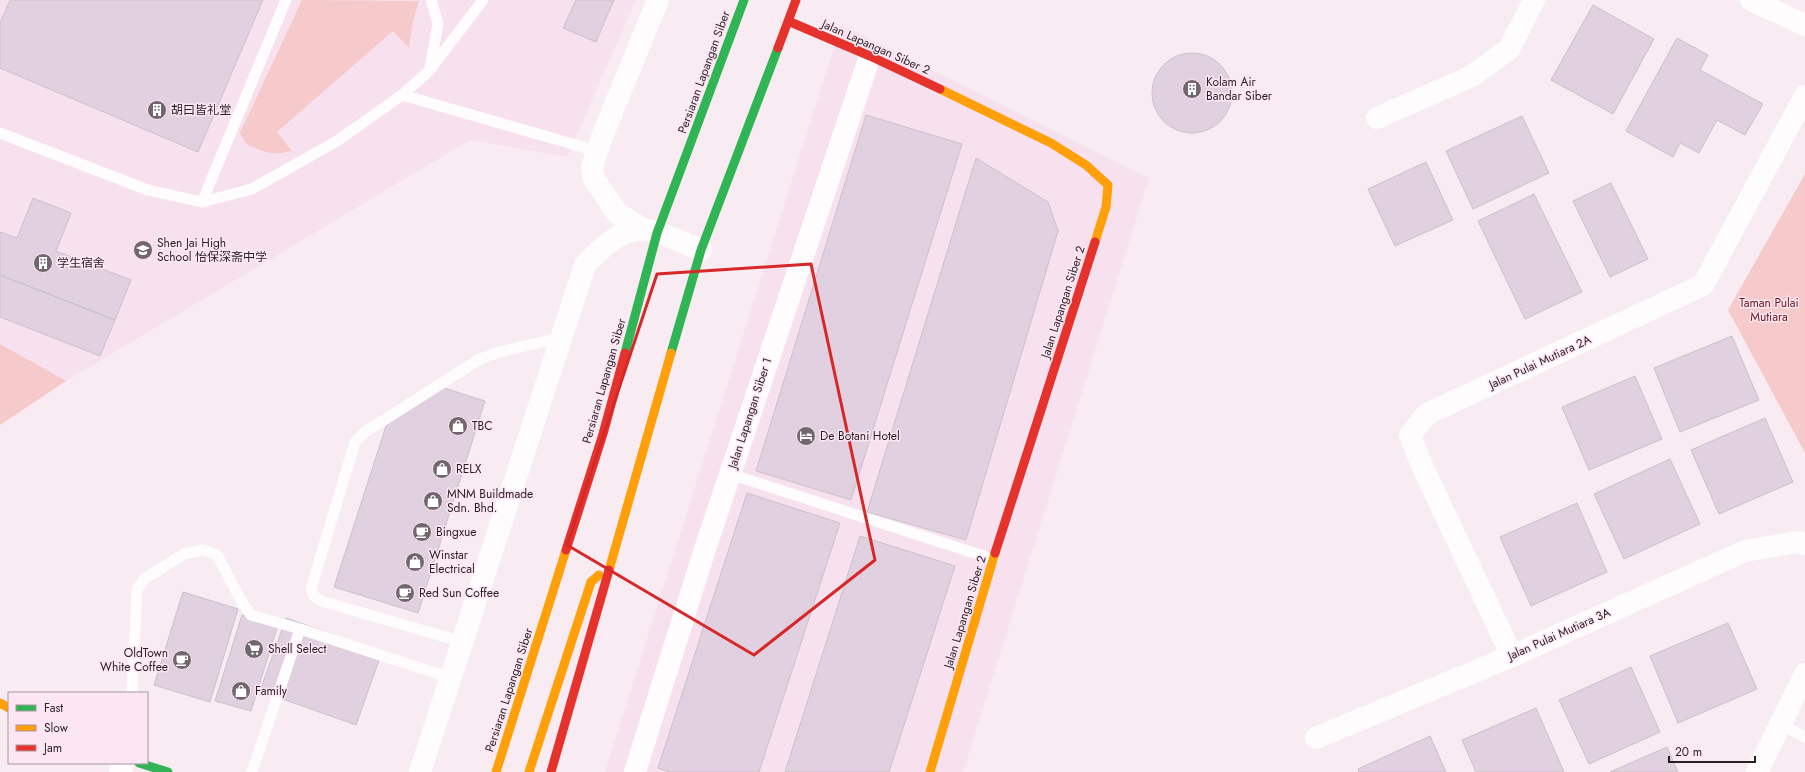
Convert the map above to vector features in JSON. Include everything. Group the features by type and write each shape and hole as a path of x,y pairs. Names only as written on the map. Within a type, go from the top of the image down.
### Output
{"main road":[{"name":"Persiaran Lapangan Siber","path":"496,772 603,434 651,232 744,0"},
{"path":"551,772 701,250 796,0"},
{"name":"Jalan Lapangan Siber 2","path":"788,21 870,56 1051,143 1086,165 1108,185 1106,207 993,559 930,772"},
{"path":"529,772 591,582 612,563"},
{"path":"488,772 512,723"},
{"path":"142,764 168,772"}],"street":[{"path":"658,0 597,151 592,166 594,179 617,213 651,232 701,250"},
{"path":"1377,118 1472,76 1509,49 1534,0"},
{"path":"1751,0 1805,26"},
{"name":"Jalan Lapangan Siber 1","path":"635,772 705,549 870,56"},
{"name":"Jalan Pulai Mutiara 2A","path":"1512,656 1423,468 1410,435 1427,414 1703,285 1805,96"},
{"path":"420,772 585,265 600,249 617,238 632,231 651,232"},
{"name":"Jalan Pulai Mutiara 3A","path":"1316,738 1512,656 1745,551 1797,542 1805,544"},
{"path":"1757,772 1805,674"}],"lane":[{"path":"202,202 286,0"},
{"path":"429,70 438,24 431,0"},
{"path":"0,133 148,190 202,202 252,189 337,141 402,95 429,70 483,0"},
{"path":"402,95 597,151"},
{"path":"463,642 321,601 314,596 311,589 355,442 364,432 480,360 499,352 561,338"},
{"path":"730,474 993,559"},
{"path":"132,692 137,590 144,579 184,554 204,550 217,555 243,604 251,615 300,629 451,678"},
{"path":"252,772 300,629"},
{"path":"1780,724 1805,737"}],"highlighted area":[{"path":"811,264 875,560 754,655 567,545 657,274"}],"shaded area":[{"name":"Shen Jai High School 怡保深斋中学","path":"0,0 636,0 567,157 470,140 66,381 0,344"},
{"path":"841,25 1149,178 963,772 605,772"}],"green space":[{"path":"302,0 419,1 412,25 409,48 393,31 277,132 292,151 279,153 268,152 246,144 240,133"},
{"name":"Taman Pulai Mutiara","path":"1805,174 1805,453 1728,310"},
{"path":"0,344 66,381 0,425"}],"building":[{"name":"胡曰皆礼堂","path":"10,0 263,0 198,152 0,68 0,23"},
{"path":"576,0 614,0 596,42 563,28"},
{"path":"1593,5 1654,39 1613,114 1551,80"},
{"path":"1677,38 1708,55 1700,70 1763,104 1745,135 1717,120 1699,153 1680,143 1673,157 1626,131"},
{"name":"Kolam Air Bandar Siber","path":"1192,53 1207,56 1220,65 1229,78 1232,93 1229,108 1220,121 1207,130 1192,133 1177,130 1164,121 1155,108 1152,93 1155,78 1164,65 1177,56"},
{"path":"866,115 962,144 851,500 756,471"},
{"path":"1522,116 1549,173 1473,209 1446,151"},
{"path":"976,158 1048,202 1058,231 966,540 867,512"},
{"path":"1426,162 1453,220 1395,246 1368,189"},
{"path":"1611,183 1648,259 1610,277 1573,201"},
{"path":"1534,194 1582,292 1525,319 1478,221"},
{"name":"学生宿舍","path":"33,198 71,213 56,251 131,280 115,320 0,275 0,232 17,238"},
{"path":"0,275 115,320 100,356 0,317"},
{"path":"1732,336 1759,400 1680,432 1654,368"},
{"path":"1635,376 1662,439 1589,470 1562,407"},
{"path":"444,388 485,401 418,613 334,587 388,420"},
{"path":"1765,418 1793,482 1719,514 1691,450"},
{"path":"1670,459 1700,524 1624,559 1594,494"},
{"path":"747,493 840,523 759,772 670,772 658,768"},
{"path":"1577,503 1607,572 1531,606 1500,537"},
{"path":"860,536 955,566 889,772 785,772"},
{"path":"183,592 238,609 210,702 154,685"},
{"path":"242,615 278,625 251,711 215,701"},
{"path":"286,618 382,652 356,725 260,691"},
{"path":"1728,623 1757,689 1678,723 1650,656"},
{"path":"1631,667 1660,732 1589,764 1559,700"},
{"path":"1536,708 1564,772 1476,772 1462,740"},
{"path":"1430,736 1446,772 1359,772 1358,769"},
{"path":"1667,747 1678,772 1610,772"}],"traffic: fast":[{"path":"625,353 657,233 744,0"},
{"path":"671,353 701,250 778,48"},
{"path":"142,764 168,772"}],"traffic: slow":[{"path":"940,89 1051,143 1086,165 1108,185 1106,207 1095,242"},
{"path":"609,570 671,353"},
{"path":"496,772 566,550"},
{"path":"930,772 995,553"},
{"path":"529,772 591,582 599,575"},
{"path":"0,703 8,707"}],"traffic: jam":[{"path":"778,48 796,0"},
{"path":"788,21 870,56 940,89"},
{"path":"995,553 1095,242"},
{"path":"566,550 603,434 625,353"},
{"path":"551,772 609,570"}],"place":[{"name":"Kolam Air Bandar Siber","path":"1192,89"},
{"name":"胡曰皆礼堂","path":"157,110"},
{"name":"Shen Jai High School 怡保深斋中学","path":"143,250"},
{"name":"学生宿舍","path":"43,263"},
{"name":"TBC","path":"458,426"},
{"name":"De Botani Hotel","path":"806,436"},
{"name":"RELX","path":"442,469"},
{"name":"MNM Buildmade Sdn. Bhd.","path":"433,501"},
{"name":"Bingxue","path":"422,532"},
{"name":"Winstar Electrical","path":"415,562"},
{"name":"Red Sun Coffee","path":"405,593"},
{"name":"Shell Select","path":"254,649"},
{"name":"OldTown White Coffee","path":"182,660"},
{"name":"Family","path":"241,691"}]}
